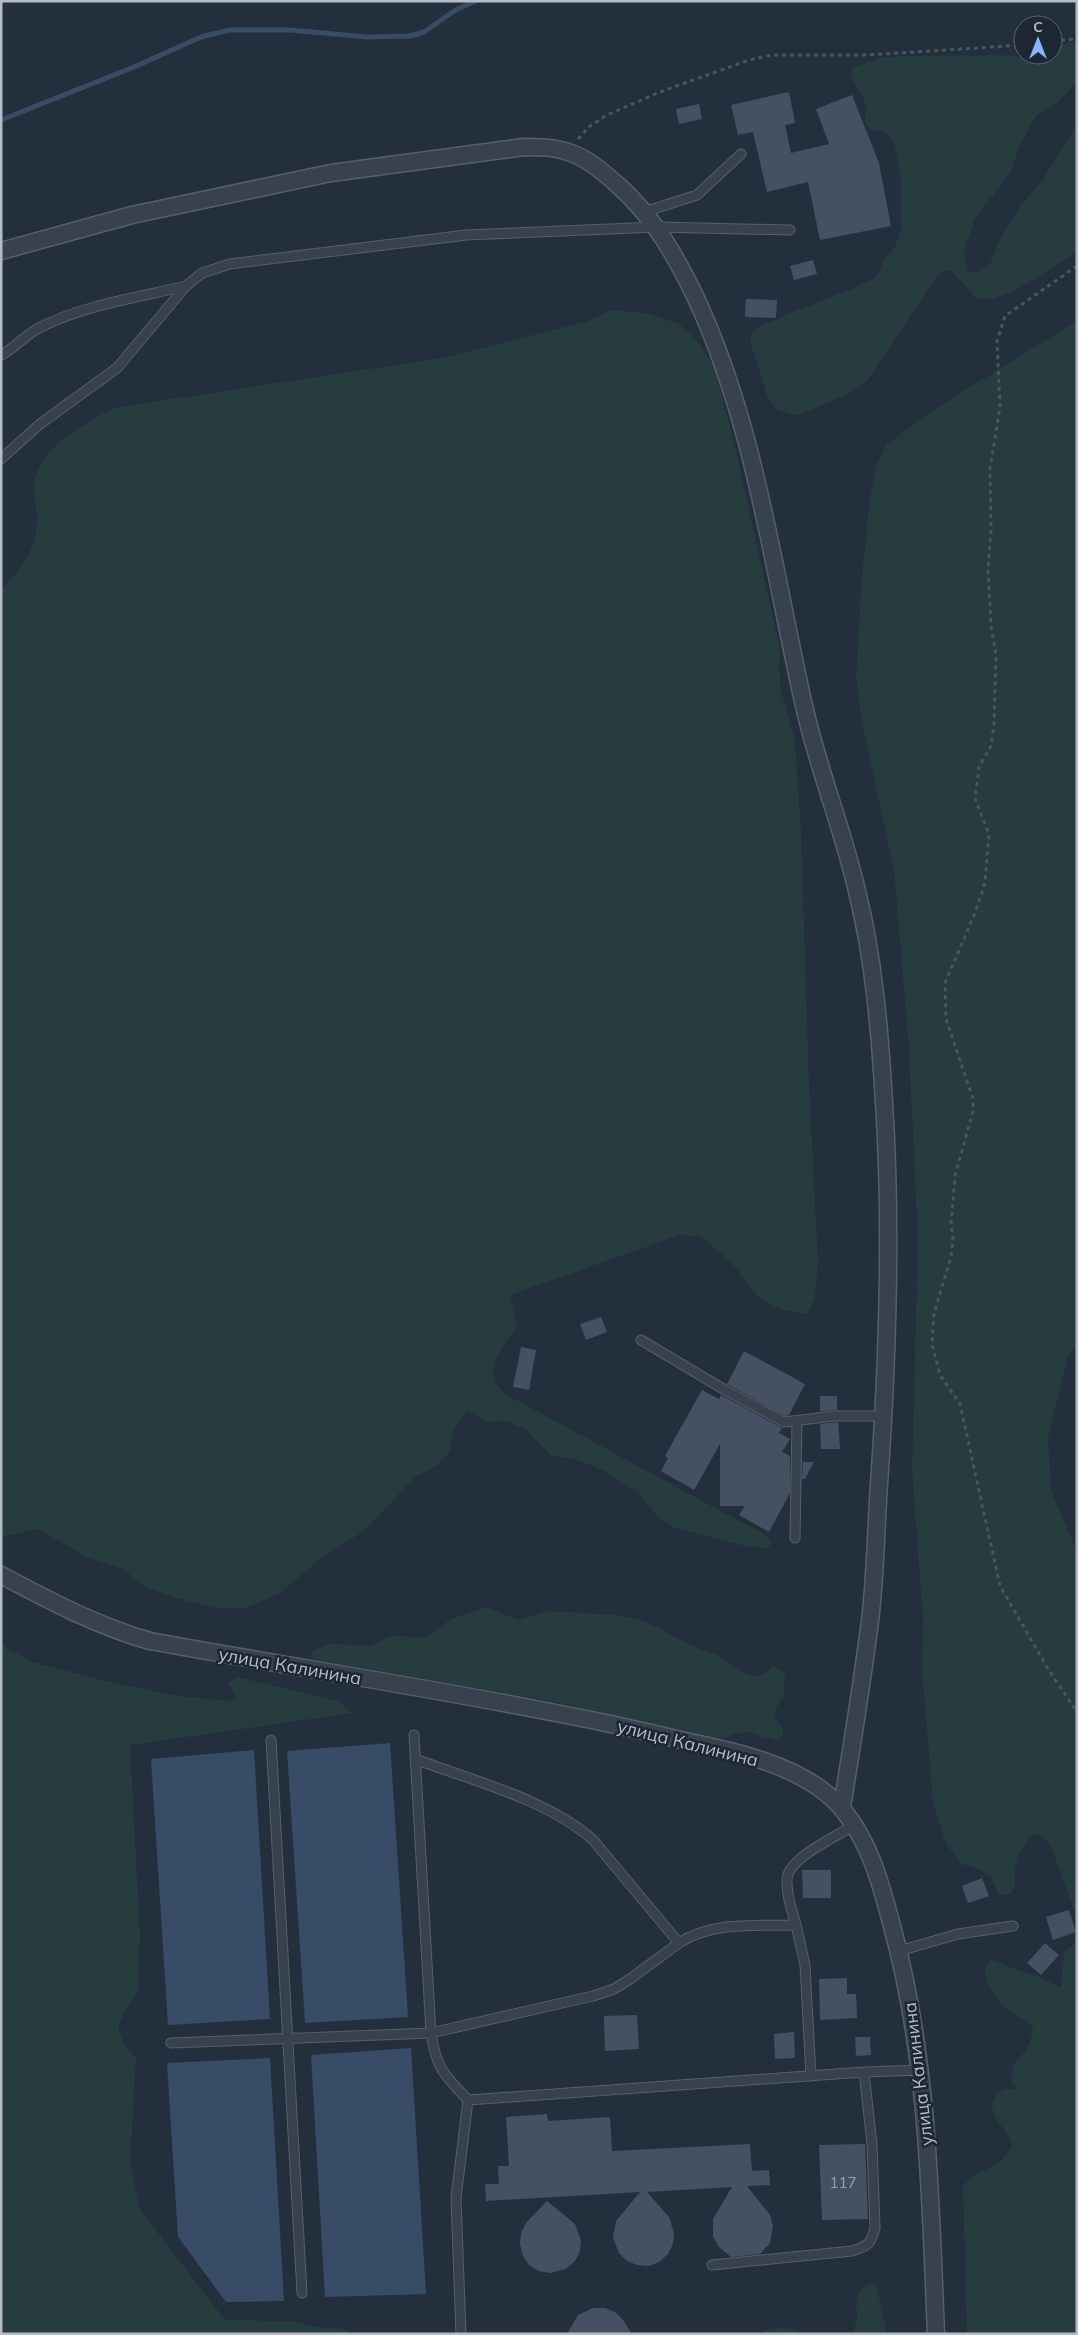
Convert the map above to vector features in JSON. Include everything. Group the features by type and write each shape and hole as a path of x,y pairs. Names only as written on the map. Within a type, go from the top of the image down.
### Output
{"street":[{"path":"1,251 132,215 331,173 524,147 551,148 571,152 604,173 644,212 657,227 676,256 708,324 736,398 756,479 814,750 847,852 870,950 885,1107 888,1292 885,1416 870,1618 842,1807"},
{"name":"улица Калинина","path":"1,1575 71,1612 112,1630 150,1641 464,1695 600,1722 744,1754 791,1772 825,1792 842,1807 873,1861 898,1951 912,2012 921,2070 927,2140 936,2334"}],"lane":[{"path":"644,212 698,194 741,154"},
{"path":"1,459 40,424 116,368 186,286 202,273 214,267 240,262 466,235 657,227 790,230"},
{"path":"1,355 37,329 53,322 100,306 186,286"},
{"path":"641,1340 784,1422 834,1416 885,1416"},
{"path":"795,1538 797,1421"},
{"path":"414,1735 431,2033 435,2056 443,2074 468,2100"},
{"path":"271,1740 302,2293"},
{"path":"415,1759 508,1793 577,1825 593,1840 679,1943"},
{"path":"811,2076 805,1965 787,1886 790,1868 799,1859 854,1825"},
{"path":"171,2043 431,2033 593,1996 614,1988 693,1934 724,1927 796,1925"},
{"path":"898,1951 958,1934 1013,1926"},
{"path":"468,2100 864,2072 921,2070"},
{"path":"712,2265 852,2250 864,2247 871,2241 874,2228 872,2144 864,2072"},
{"path":"461,2334 456,2198 468,2100"}],"path":[{"path":"1063,41 1077,39"},
{"path":"571,152 580,135 607,115 660,92 756,58 772,55 867,55 1013,46"},
{"path":"1077,266 1005,316 997,341 1000,407 990,469 991,531 988,569 991,626 996,654 994,724 992,746 979,767 975,799 989,834 984,883 975,913 945,984 946,1019 973,1099 973,1111 955,1176 951,1225 954,1240 951,1257 934,1313 932,1344 940,1375 960,1404 1000,1586 1048,1669 1077,1712"}],"green space":[{"path":"1077,43 1077,83 1052,107 1036,116 1019,147 1011,172 975,218 963,254 968,272 979,272 990,264 1001,237 1021,205 1042,181 1077,124 1077,252 1015,291 993,299 976,298 951,270 944,271 937,276 867,381 846,395 803,413 792,415 776,409 767,396 750,341 751,333 762,325 874,278 880,271 883,261 895,247 901,229 901,178 894,142 886,132 870,129 867,125 865,103 852,77 853,67 879,58 1001,55 1013,56 1013,65 1063,65 1063,44"},
{"path":"612,310 646,313 679,324 695,338 715,368 736,451 779,644 780,687 795,740 801,833 809,1083 818,1262 815,1297 807,1314 782,1310 758,1297 732,1263 701,1236 680,1235 510,1295 517,1326 495,1361 494,1376 497,1385 507,1395 767,1536 772,1543 767,1549 745,1546 673,1527 657,1516 638,1492 603,1470 572,1458 551,1456 524,1428 507,1421 487,1422 468,1411 461,1418 453,1432 450,1451 437,1465 414,1478 364,1531 320,1559 280,1593 246,1608 215,1608 176,1598 148,1588 122,1569 88,1558 39,1529 1,1537 1,589 15,574 31,550 37,520 34,481 41,464 49,453 68,436 113,408 448,357 588,321"},
{"path":"1077,321 1077,1345 1068,1356 1048,1438 1051,1491 1077,1551 1077,1918 1051,1847 1044,1837 1035,1834 1024,1845 1016,1865 1015,1888 1009,1894 1000,1896 991,1877 981,1870 962,1864 946,1844 933,1803 922,1671 923,1619 912,1470 918,1241 909,1049 894,871 861,717 856,676 862,577 870,498 876,466 886,445 933,410"},
{"path":"487,1607 518,1620 548,1611 614,1615 637,1619 658,1627 688,1644 721,1657 742,1672 755,1677 765,1674 773,1666 785,1674 784,1696 776,1708 774,1716 783,1729 783,1736 778,1741 747,1732 725,1738 707,1738 561,1703 319,1660 312,1656 312,1651 331,1644 371,1646 392,1635 417,1638 428,1636 451,1619"},
{"path":"1,1644 29,1661 105,1681 178,1696 229,1701 236,1696 228,1683 237,1677 337,1701 353,1713 130,1745 140,1935 138,1992 126,2008 118,2028 124,2044 136,2058 130,2165 141,2211 225,2320 292,2321 314,2327 345,2329 352,2334 1,2334"},
{"path":"1077,1942 1077,2334 967,2334 963,2186 975,2175 995,2165 1007,2154 1012,2146 1009,2137 996,2119 992,2108 994,2100 999,2093 1006,2089 1018,2089 1012,2083 1013,2065 1027,2048 1033,2028 1010,2012 998,2000 988,1983 985,1965 991,1960 1044,1979 1061,1988 1064,1952"},
{"path":"870,2283 877,2288 887,2334 853,2334 857,2318 856,2301 860,2290"},
{"path":"778,2328 794,2329 806,2334 760,2334 765,2330"}],"water":[{"path":"390,1743 408,2017 305,2023 287,1751"},
{"path":"254,1750 270,2019 168,2025 151,1759"},
{"path":"411,2048 426,2294 325,2297 311,2055"},
{"path":"270,2058 284,2301 226,2302 178,2237 167,2063"}],"building":[{"path":"789,92 795,123 785,125 791,153 829,144 816,109 852,95 879,163 891,226 820,240 808,182 767,192 753,132 738,135 731,105"},
{"path":"699,104 702,119 679,124 676,109"},
{"path":"813,260 817,274 794,280 790,266"},
{"path":"746,299 777,300 776,318 745,317"},
{"path":"601,1317 607,1332 586,1340 580,1324"},
{"path":"521,1347 536,1350 529,1390 513,1387"},
{"path":"744,1351 805,1384 789,1415 785,1416 727,1384"},
{"path":"702,1390 719,1399 721,1395 782,1428 779,1433 790,1439 782,1452 790,1456 790,1493 769,1532 739,1515 745,1506 720,1506 720,1444 694,1490 661,1471 668,1458 665,1456"},
{"path":"820,1396 837,1396 837,1410 820,1411"},
{"path":"838,1422 840,1449 821,1449 820,1424"},
{"path":"803,1462 814,1462 805,1479 802,1479"},
{"path":"802,1870 831,1870 831,1898 803,1898"},
{"path":"982,1878 989,1896 968,1903 962,1886"},
{"path":"1069,1910 1076,1932 1053,1940 1046,1917"},
{"path":"1045,1943 1059,1955 1041,1975 1027,1963"},
{"path":"847,1978 847,1994 856,1994 857,2018 820,2020 819,1979"},
{"path":"637,2015 639,2049 605,2051 604,2016"},
{"path":"794,2032 795,2058 775,2059 774,2034"},
{"path":"855,2037 870,2037 871,2055 856,2056"},
{"path":"547,2114 548,2121 610,2117 612,2151 750,2144 752,2171 769,2170 770,2185 747,2186 770,2215 773,2226 770,2243 760,2254 731,2257 718,2246 713,2236 713,2219 732,2187 647,2192 669,2217 674,2233 673,2244 668,2254 659,2262 649,2266 637,2265 627,2261 619,2253 613,2238 616,2221 640,2192 486,2201 485,2184 499,2184 498,2166 509,2166 506,2117"},
{"path":"865,2144 868,2219 822,2220 819,2145"},
{"path":"547,2201 575,2224 581,2240 580,2251 575,2261 566,2269 550,2273 539,2271 529,2265 523,2256 520,2244 521,2233 526,2223"},
{"path":"593,2308 605,2308 615,2312 632,2334 567,2334 578,2315"}],"waterway":[{"path":"1,120 134,67 201,37 229,30 290,30 367,37 410,36 424,32 454,11 475,1"}]}
